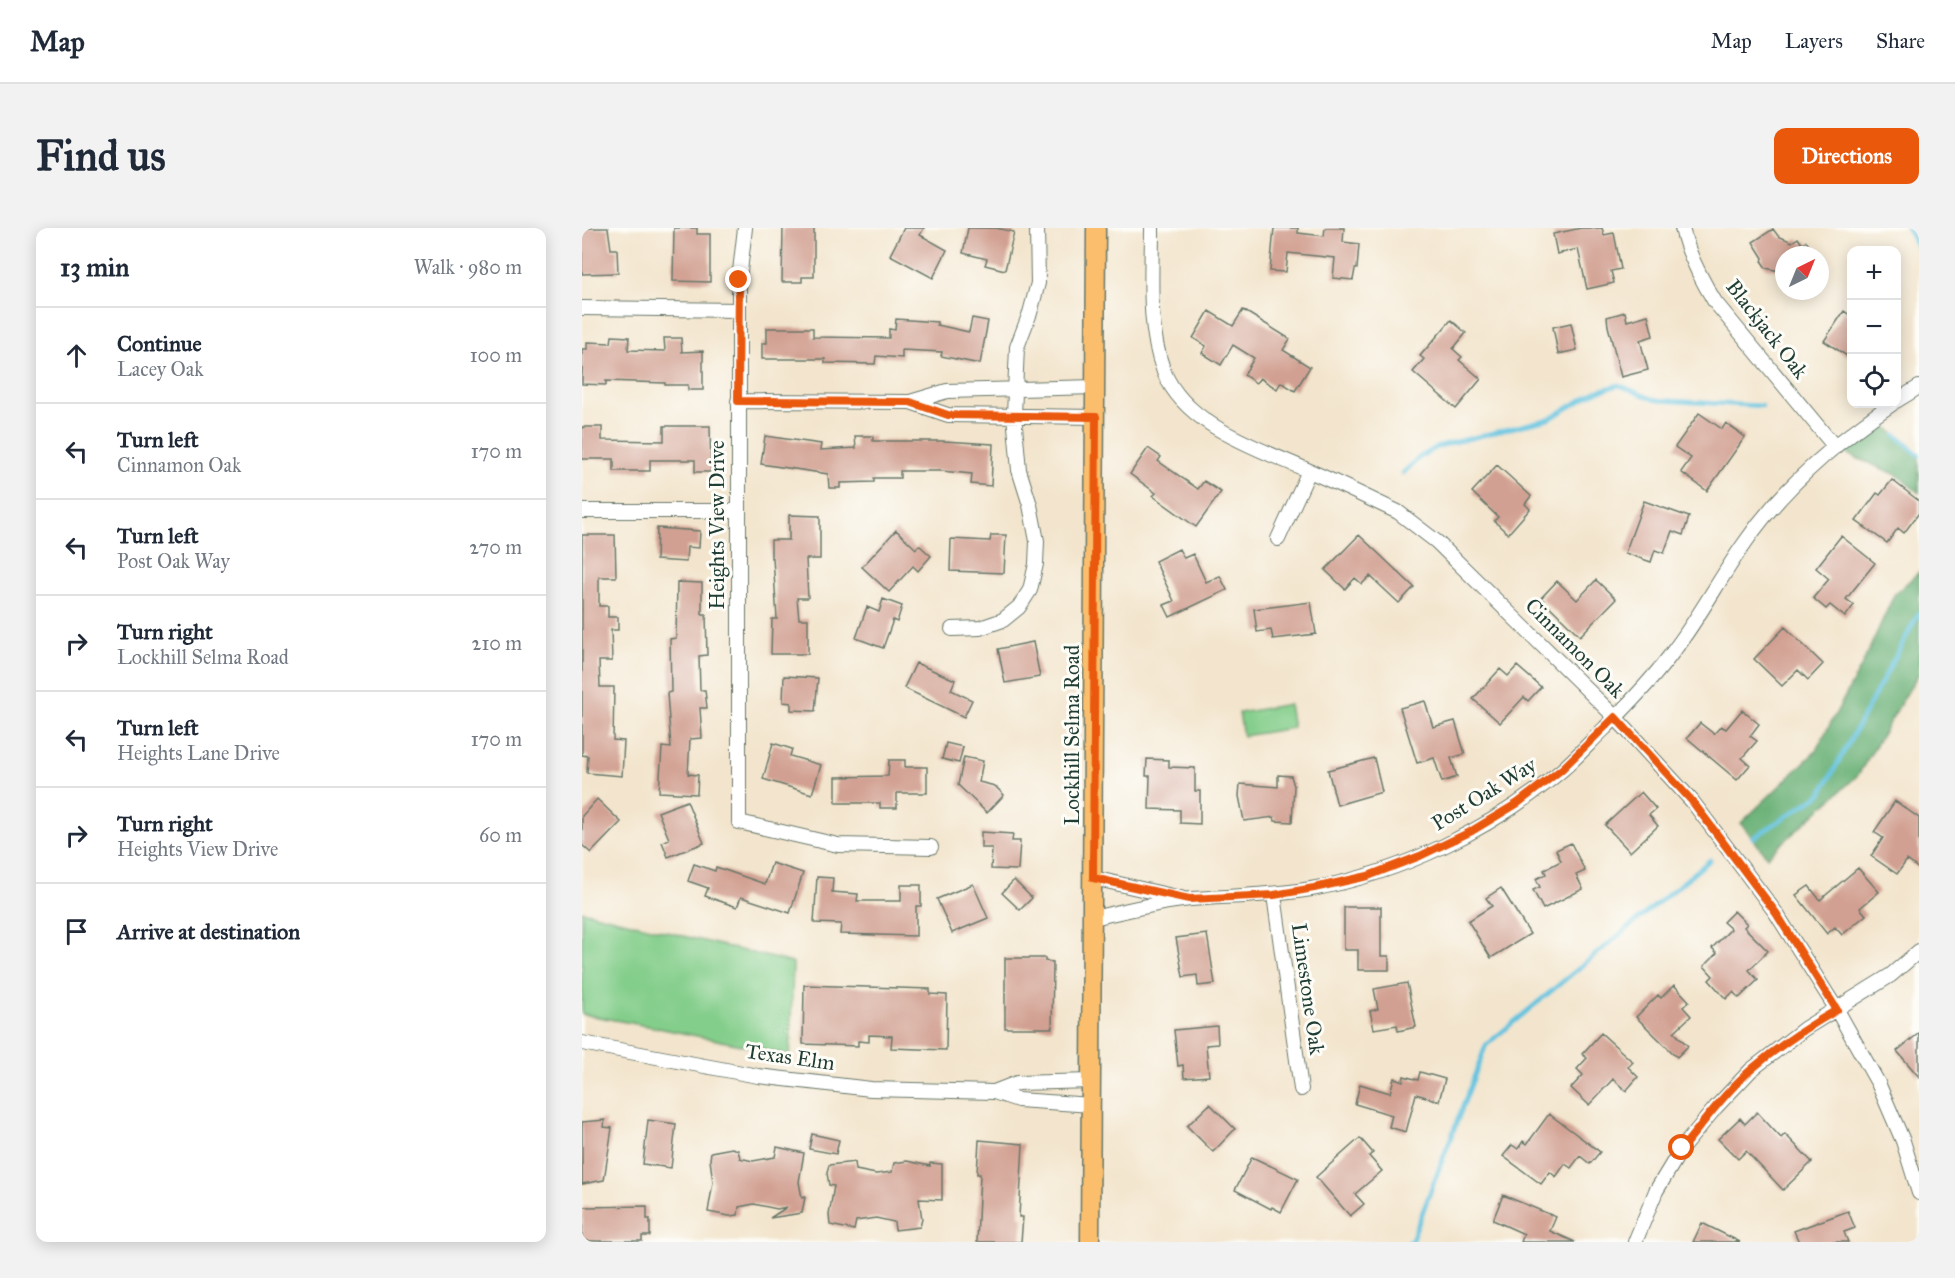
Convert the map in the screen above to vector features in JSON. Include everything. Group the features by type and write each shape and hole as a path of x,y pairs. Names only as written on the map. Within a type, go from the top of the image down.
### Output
{"main road":[{"name":"Lockhill Selma Road","path":"1090,1242 1096,228"}],"street":[{"name":"Heights View Drive","path":"745,228 739,280 739,822 838,845 931,847"},
{"path":"952,629 980,628 1003,620 1019,607 1030,590 1036,564 1037,541 1030,505 1019,470 1014,416 1017,346 1030,313 1038,283 1037,228"},
{"name":"Cinnamon Oak","path":"1152,228 1152,298 1155,342 1165,373 1178,396 1198,415 1232,437 1398,512 1417,525 1615,717 1692,801 1776,913 1837,1010 1878,1083 1903,1142 1919,1193"},
{"name":"Blackjack Oak","path":"1682,228 1691,257 1715,302 1835,447"},
{"path":"582,308 739,310"},
{"path":"738,401 910,402 947,391 1096,387"},
{"path":"1901,397 1919,387"},
{"path":"910,402 948,415 1096,417"},
{"name":"Post Oak Way","path":"1093,918 1189,899 1274,895 1368,876 1420,856 1470,832 1518,803 1562,769 1615,717 1675,650 1745,542 1782,497 1835,447 1887,408"},
{"path":"1278,539 1310,471"},
{"path":"582,511 739,511"},
{"name":"Post Oak Way","path":"1093,878 1189,899"},
{"name":"Limestone Oak","path":"1274,895 1301,1089"},
{"path":"1635,1242 1656,1191 1682,1148 1751,1070 1804,1029 1892,975 1919,951"},
{"name":"Texas Elm","path":"582,1043 758,1076 871,1089 994,1092 1018,1100 1092,1105"},
{"name":"Texas Elm","path":"994,1092 1017,1083 1092,1081"}],"green space":[{"path":"1881,422 1919,455 1919,493 1897,475 1840,451"},
{"path":"1919,572 1919,673 1858,775 1767,857 1741,823 1815,752 1862,665 1894,595"},
{"path":"1289,704 1293,728 1243,736 1239,713"},
{"path":"582,911 793,963 790,1055 582,1014"}],"building":[{"path":"582,228 608,228 611,249 617,249 618,273 582,274"},
{"path":"674,228 697,228 697,234 710,234 710,282 673,281"},
{"path":"783,228 814,228 814,277 802,277 802,282 782,282"},
{"path":"904,228 924,228 920,235 947,250 933,278 890,255"},
{"path":"968,228 996,228 1014,232 1005,270 985,265 987,259 963,253"},
{"path":"1274,228 1298,228 1298,233 1324,236 1325,228 1344,228 1343,242 1359,244 1357,269 1355,269 1353,280 1333,278 1335,258 1288,253 1286,272 1270,271"},
{"path":"1581,228 1602,228 1604,235 1614,233 1621,269 1611,271 1614,283 1587,289 1578,249 1557,254 1553,234"},
{"path":"1773,229 1778,236 1792,242 1798,238 1802,244 1806,241 1809,246 1775,246 1775,270 1766,268 1753,242"},
{"path":"1243,310 1290,339 1283,350 1310,367 1295,391 1281,382 1277,389 1260,378 1256,383 1244,375 1254,358 1233,345 1221,365 1202,353 1206,346 1193,338 1209,311 1233,326"},
{"path":"1844,311 1847,313 1847,356 1824,341"},
{"path":"1625,312 1627,321 1648,315 1653,336 1640,340 1648,370 1621,377 1607,317"},
{"path":"972,318 988,321 980,364 941,356 942,352 902,350 902,358 876,356 875,364 825,363 825,359 762,359 762,343 767,343 767,328 813,328 813,337 889,338 889,329 895,330 896,319 937,322 937,325 969,332"},
{"path":"1451,320 1466,333 1453,349 1462,357 1459,360 1481,379 1456,409 1413,372 1424,359 1420,356"},
{"path":"1571,323 1577,350 1558,354 1553,327"},
{"path":"612,336 629,337 628,350 665,351 664,338 681,338 682,352 703,351 703,390 688,390 688,385 665,385 665,383 606,381 606,385 582,384 582,349 587,349 587,342 611,343"},
{"path":"1699,413 1722,429 1726,423 1745,437 1707,491 1681,472 1691,458 1675,447"},
{"path":"664,426 710,426 711,472 695,472 695,460 650,460 650,471 614,471 614,459 582,459 582,427 602,427 602,440 664,441"},
{"path":"765,436 821,444 820,450 856,448 855,436 873,436 873,441 993,444 991,486 971,484 972,474 900,471 900,478 874,478 874,482 840,483 840,488 829,488 828,474 761,464"},
{"path":"1148,448 1161,457 1158,461 1198,489 1204,481 1221,492 1196,527 1153,496 1156,493 1130,474"},
{"path":"1497,465 1531,496 1525,504 1530,509 1508,534 1494,521 1498,517 1472,492"},
{"path":"1892,480 1919,501 1919,513 1904,533 1898,528 1887,543 1856,521 1877,493 1880,495"},
{"path":"1644,501 1689,517 1683,535 1672,531 1664,553 1655,550 1651,562 1625,553"},
{"path":"789,515 820,516 820,559 806,559 808,598 797,598 799,619 808,619 808,654 771,654 772,619 777,619 771,540 789,540"},
{"path":"657,528 700,531 699,548 687,547 686,562 656,560"},
{"path":"896,530 916,549 919,545 931,556 918,571 913,566 889,592 862,567"},
{"path":"582,535 615,535 616,577 599,577 599,606 608,606 608,617 618,617 618,630 611,630 612,661 599,661 600,687 614,687 613,740 624,741 622,776 587,773 588,756 582,755"},
{"path":"991,535 1006,535 1004,573 950,571 951,539 990,541"},
{"path":"1359,535 1414,587 1399,603 1370,576 1362,584 1355,578 1345,589 1325,570"},
{"path":"1841,536 1875,563 1846,599 1854,605 1845,617 1830,605 1826,609 1813,598 1829,579 1816,568"},
{"path":"1179,549 1184,558 1193,554 1206,582 1220,576 1227,590 1170,617 1164,605 1174,601 1155,561"},
{"path":"1596,580 1616,599 1580,636 1541,598 1557,581 1577,600"},
{"path":"677,582 702,583 702,614 706,614 707,655 699,656 700,690 705,690 707,708 700,708 702,738 690,739 688,774 698,775 697,794 659,792 662,747 671,748 667,693 671,692 670,639 676,638"},
{"path":"883,599 902,606 897,622 893,620 883,648 856,638 867,607 879,612"},
{"path":"1311,602 1316,634 1273,639 1271,630 1257,632 1254,609"},
{"path":"1785,627 1823,664 1808,680 1798,670 1782,686 1754,659"},
{"path":"1033,642 1040,677 1005,683 998,649"},
{"path":"916,663 955,680 951,690 972,700 964,717 904,688"},
{"path":"1517,666 1541,687 1528,701 1524,697 1500,723 1473,699 1500,669 1508,676"},
{"path":"784,676 818,678 815,711 791,710 791,703 783,702"},
{"path":"1425,701 1433,727 1455,721 1465,754 1451,758 1457,777 1442,782 1434,758 1417,763 1400,708"},
{"path":"1742,710 1759,724 1750,736 1757,741 1742,758 1750,765 1737,780 1687,738 1700,723 1714,734 1721,726 1726,729"},
{"path":"773,743 792,749 790,756 821,765 812,794 763,779"},
{"path":"946,743 963,747 959,763 942,759"},
{"path":"964,757 983,761 979,782 995,786 1004,795 987,813 958,785"},
{"path":"1374,758 1382,792 1337,805 1328,770"},
{"path":"1147,759 1169,760 1169,767 1195,768 1195,791 1200,791 1200,824 1180,823 1180,810 1149,809 1150,776 1146,776"},
{"path":"889,760 905,760 905,767 927,767 927,793 897,793 897,808 880,808 880,803 836,803 836,777 888,776"},
{"path":"1278,775 1291,776 1294,786 1292,822 1275,821 1274,817 1244,821 1239,796 1240,784 1278,787"},
{"path":"1641,792 1656,809 1649,815 1658,826 1630,852 1605,825"},
{"path":"597,799 621,822 591,853 582,845 582,816"},
{"path":"687,801 704,843 668,857 662,842 669,839 658,812"},
{"path":"1895,801 1919,818 1919,869 1907,860 1897,874 1871,856 1883,838 1874,832"},
{"path":"981,832 1013,834 1012,841 1020,841 1018,870 991,869 992,848 981,848"},
{"path":"1571,843 1585,871 1576,875 1583,889 1543,909 1533,890 1540,887 1536,879 1546,874 1544,870 1561,861 1556,850"},
{"path":"772,863 803,873 790,913 741,897 737,907 705,896 708,888 688,881 694,864 715,871 716,867 765,884"},
{"path":"1858,868 1879,892 1860,908 1866,915 1842,935 1835,927 1827,934 1796,895 1809,886 1820,900"},
{"path":"817,877 833,878 832,892 858,894 857,901 901,901 901,885 921,885 921,906 916,906 916,936 840,934 841,924 814,923"},
{"path":"1014,880 1032,898 1020,910 1002,893"},
{"path":"973,884 988,918 952,933 937,899"},
{"path":"1501,888 1530,934 1491,958 1468,921 1492,906 1486,898"},
{"path":"1344,907 1381,907 1381,956 1389,956 1389,970 1358,970 1358,950 1344,950"},
{"path":"1734,911 1747,924 1744,927 1768,951 1749,970 1758,980 1739,998 1733,992 1726,999 1709,980 1713,976 1704,966 1717,953 1712,948 1731,929 1723,922"},
{"path":"1207,934 1215,984 1198,986 1197,975 1183,977 1176,938"},
{"path":"1005,958 1045,958 1045,961 1053,962 1052,1028 1005,1028"},
{"path":"1407,983 1416,1027 1398,1031 1397,1025 1374,1029 1370,1011 1378,1009 1374,989"},
{"path":"804,985 930,989 930,994 947,995 946,1050 891,1048 892,1036 869,1035 869,1042 858,1041 858,1046 803,1044"},
{"path":"1674,985 1689,1001 1683,1007 1691,1016 1674,1032 1688,1046 1677,1057 1636,1017 1658,995 1661,998"},
{"path":"1217,1026 1218,1044 1206,1045 1209,1076 1184,1078 1183,1065 1178,1066 1174,1030"},
{"path":"1601,1033 1633,1062 1628,1067 1638,1077 1626,1091 1613,1079 1589,1105 1571,1088 1583,1075 1577,1069 1587,1058 1582,1054"},
{"path":"1919,1033 1919,1077 1897,1051"},
{"path":"1420,1072 1445,1079 1439,1101 1416,1094 1406,1132 1389,1127 1392,1115 1355,1104 1360,1084 1390,1093 1394,1078 1403,1081 1404,1076 1418,1080"},
{"path":"1210,1104 1235,1129 1213,1152 1187,1126"},
{"path":"1757,1112 1781,1138 1785,1134 1812,1162 1783,1190 1746,1151 1738,1159 1718,1139 1740,1118 1745,1124"},
{"path":"1549,1114 1600,1152 1590,1164 1580,1156 1571,1168 1565,1164 1556,1177 1550,1172 1541,1184 1503,1156 1512,1145 1518,1149 1523,1141 1527,1144"},
{"path":"605,1120 604,1127 612,1128 604,1180 582,1184 582,1122"},
{"path":"648,1120 676,1124 671,1168 643,1164"},
{"path":"812,1134 839,1140 836,1154 809,1149"},
{"path":"1360,1138 1373,1153 1369,1156 1382,1171 1355,1194 1364,1204 1350,1216 1316,1177"},
{"path":"979,1140 1023,1144 1019,1217 1023,1217 1021,1242 977,1242"},
{"path":"777,1147 804,1153 799,1182 802,1198 805,1197 802,1213 770,1218 787,1207 777,1209 754,1204 739,1207 738,1215 729,1216 708,1212 713,1182 711,1152 732,1148 738,1150 740,1158 753,1161 775,1157"},
{"path":"1252,1157 1298,1179 1281,1212 1235,1190"},
{"path":"907,1161 930,1166 930,1163 942,1164 942,1200 919,1199 922,1219 920,1227 895,1230 894,1222 876,1218 856,1221 854,1230 830,1225 829,1215 834,1186 829,1185 827,1173 829,1165 855,1162 856,1170 876,1174 892,1172 894,1163"},
{"path":"1503,1195 1556,1217 1550,1231 1575,1242 1521,1242 1524,1234 1493,1220"},
{"path":"647,1206 650,1236 642,1236 642,1241 582,1241 583,1207"},
{"path":"1848,1211 1855,1228 1844,1232 1848,1242 1799,1242 1794,1231"},
{"path":"1702,1223 1740,1242 1693,1242"}],"waterway":[{"path":"1907,228 1919,249"},
{"path":"1403,473 1420,457 1439,446 1549,419 1595,392 1619,385 1655,400 1762,406"},
{"path":"1896,435 1919,455"},
{"path":"1753,838 1821,794 1919,613"},
{"path":"1409,1242 1412,1240 1486,1045 1710,860"}],"route":[{"path":"739,280 738,401 910,402 948,415 1096,417 1093,878 1189,899 1274,895 1368,876 1420,856 1470,832 1518,803 1562,769 1615,717 1692,801 1776,913 1837,1010 1804,1029 1751,1070 1682,1148"}]}
